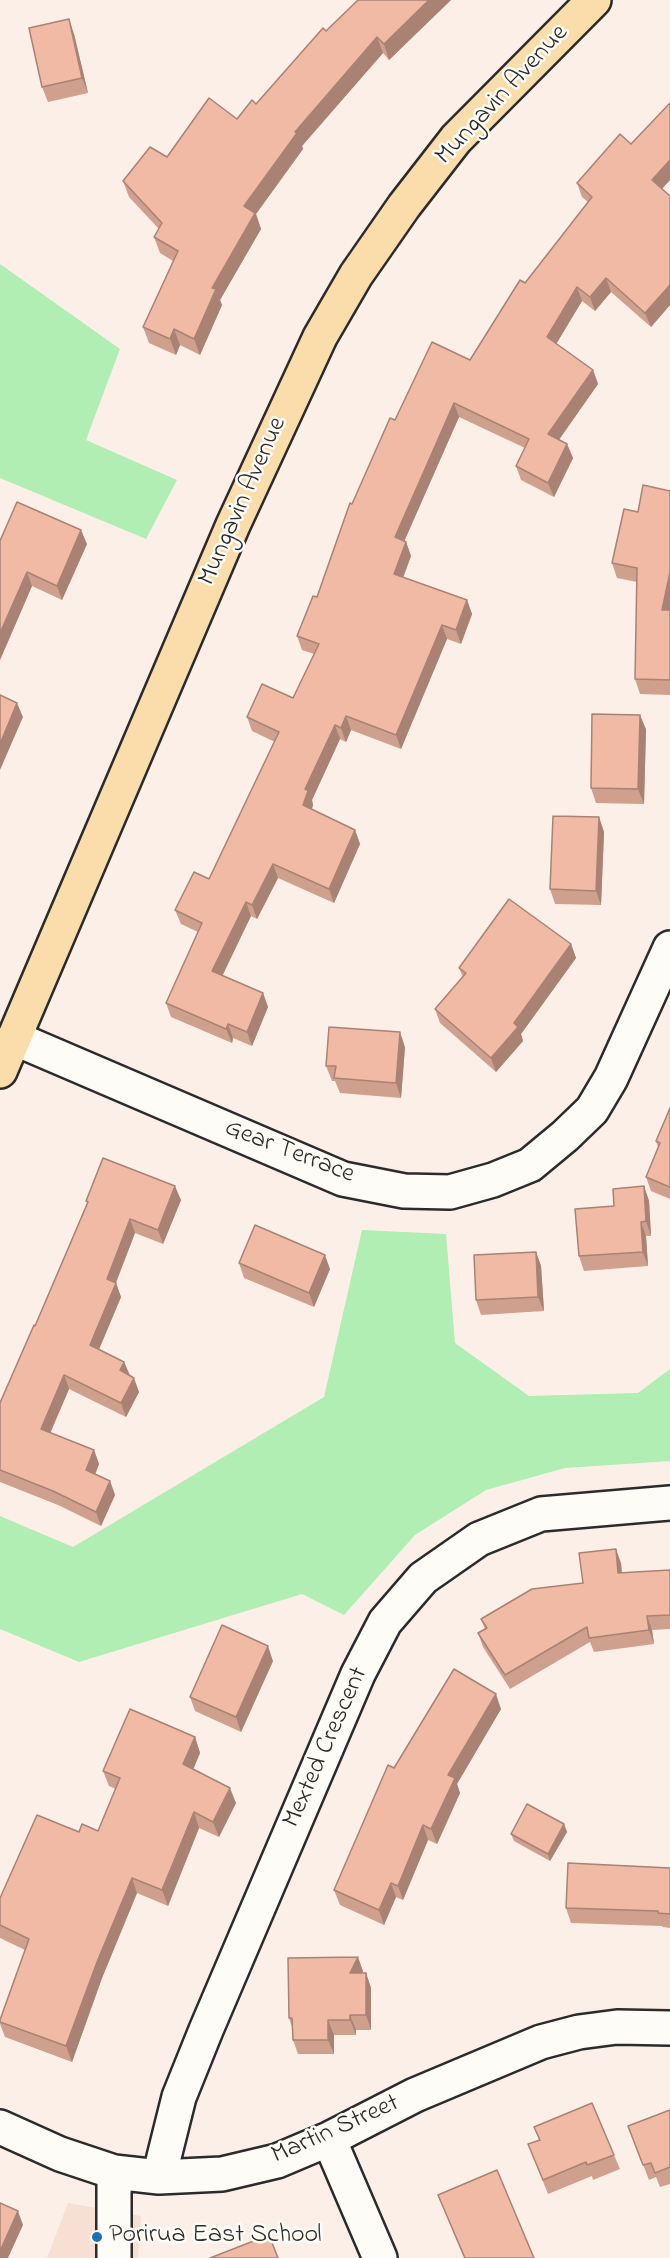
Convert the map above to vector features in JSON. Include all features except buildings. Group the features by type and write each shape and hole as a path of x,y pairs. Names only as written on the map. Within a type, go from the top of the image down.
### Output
{"main road":[{"name":"Mungavin Avenue","path":"0,1071 233,525 320,337 356,275 404,206 456,139 594,0"}],"street":[{"name":"Gear Terrace","path":"14,1038 343,1179 404,1191 450,1192 493,1180 530,1165 592,1110 611,1078 670,948"},
{"name":"Mexted Crescent","path":"159,2177 179,2097 206,2030 357,1674 385,1622 423,1578 478,1539 541,1514 670,1503"},
{"name":"Martin Street","path":"0,2127 60,2154 114,2172 159,2177 222,2174 277,2161 329,2139 415,2096 541,2042 579,2032 617,2027 670,2028"},
{"path":"329,2139 380,2258"},
{"path":"114,2172 114,2258"}],"shaded area":[{"name":"Porirua East School","path":"68,2203 141,2216 138,2258 47,2258"}],"green space":[{"path":"0,264 120,349 86,440 177,480 146,539 0,478"},
{"path":"362,1230 446,1234 455,1343 529,1396 638,1393 670,1369 670,1461 565,1468 486,1490 415,1535 344,1615 302,1594 79,1662 0,1629 0,1516 73,1547 324,1397"}],"place":[{"name":"Porirua East School","path":"97,2237"}]}
